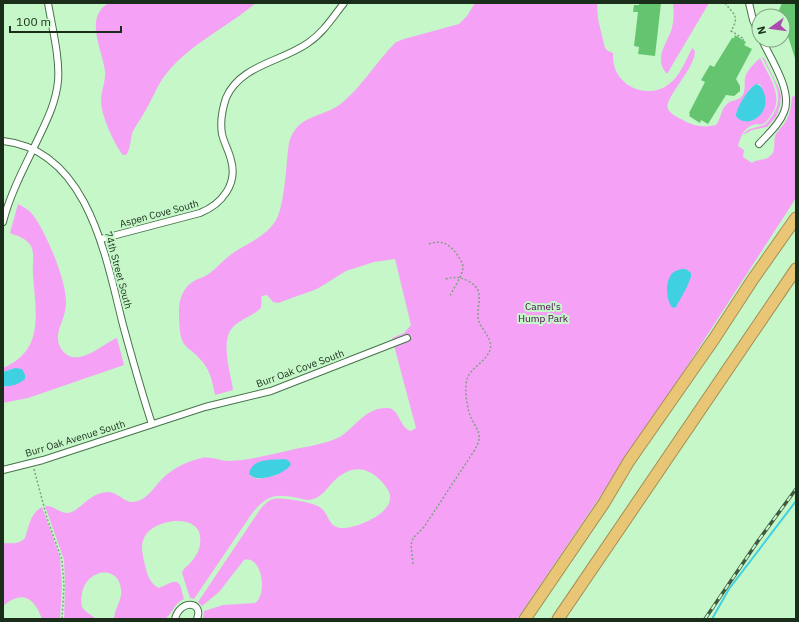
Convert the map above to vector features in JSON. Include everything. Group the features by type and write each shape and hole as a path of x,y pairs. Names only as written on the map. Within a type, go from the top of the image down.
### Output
{"highway":[{"path":"525,619 604,503 629,461 714,339 752,279 796,218"},
{"path":"558,619 796,269"}],"street":[{"path":"3,222 10,199 51,111 58,82 58,63 48,3"},
{"name":"Aspen Cove South","path":"101,239 200,212 210,208 218,202 228,190 232,172 232,161 225,143 221,126 223,111 230,92 239,80 250,71 296,51 313,39 324,29 344,3"},
{"path":"759,144 782,116 785,111 786,102 783,84 766,48"},
{"name":"74th Street South","path":"3,141 16,143 33,150 52,162 68,178 84,203 101,239 135,371 152,424"},
{"name":"Burr Oak Cove South","path":"152,424 205,407 284,387 407,338"},
{"name":"Burr Oak Avenue South","path":"3,470 152,424"},
{"path":"175,619 180,608 189,604 197,609 197,619"}],"path":[{"path":"725,3 735,18 735,24 731,31 744,39 743,40"},
{"path":"429,244 442,242 452,248 460,258 463,265 463,269 450,296"},
{"path":"413,564 411,545 412,538 423,528 474,451 479,440 478,429 468,410 466,385 470,372 487,355 490,345 489,339 478,320 480,298 478,290 474,284 459,276 445,279"},
{"path":"32,462 47,518 62,560 64,586 62,619"}],"green space":[{"path":"109,3 256,3 183,56 172,67 160,82 133,131 129,150 126,155 123,155 119,150 112,137 103,114 101,101 105,71 96,32 96,24 97,17 101,10"},
{"name":"Camel's Hump Park","path":"475,3 597,3 598,19 605,48 613,53 616,71 620,78 626,83 639,90 654,91 673,81 682,68 692,48 695,51 694,58 670,98 668,109 673,114 687,122 699,126 716,125 726,105 742,96 747,72 760,58 774,86 776,101 775,108 766,122 752,125 746,129 740,138 738,146 744,150 743,157 752,163 767,158 773,152 774,140 777,132 786,121 790,111 792,97 796,95 796,198 658,411 517,619 203,619 204,611 223,605 255,603 259,598 262,584 259,569 255,563 250,560 244,560 219,592 202,606 198,602 259,511 269,501 273,499 290,499 317,506 324,511 331,523 341,528 347,528 370,520 384,510 390,499 387,489 377,477 365,470 358,469 346,472 339,476 322,494 311,500 278,496 264,502 253,512 194,599 190,598 182,573 197,553 200,545 199,533 194,526 187,522 177,521 167,522 149,531 144,538 142,548 144,562 149,578 153,584 159,588 172,582 177,582 180,585 184,599 178,603 165,619 114,619 121,596 119,581 114,575 102,573 89,579 84,586 81,597 82,607 96,619 64,619 64,560 45,506 65,513 73,512 95,495 108,492 116,494 130,502 138,501 148,495 162,479 171,472 191,461 202,458 229,461 246,459 334,440 344,434 363,417 379,409 391,409 397,414 407,429 411,431 416,428 392,338 404,333 411,325 395,259 374,262 346,271 317,289 278,303 273,302 267,295 262,296 260,309 234,326 227,339 227,357 233,390 215,395 208,370 205,365 182,340 179,324 179,305 183,293 190,283 213,271 238,249 267,231 276,220 283,194 289,143 298,126 304,121 343,102 357,88 396,42 459,24 467,16","holes":["756,84 759,84 762,87 736,114 750,89","284,459 277,475 258,479 250,476 256,464 260,462"]},
{"path":"673,3 709,3 667,74 663,68 661,57 672,28 674,16"},
{"path":"762,57 764,58 779,89 781,96 780,106 776,117 767,127 752,130 743,135 748,130 766,124 773,115 777,106 778,91"},
{"path":"18,204 33,215 44,233 55,258 63,283 66,308 58,335 60,347 66,354 72,357 78,357 89,354 117,338 124,365 28,398 3,403 3,386 5,387 15,368 3,372 3,368 17,360 26,351 32,340 36,315 32,249 25,240 10,233"},
{"path":"42,507 60,557 62,586 60,619 42,619 35,605 27,598 16,598 3,606 3,543 15,543 23,540 32,517"}],"water":[{"path":"756,84 761,87 764,93 766,101 764,108 757,118 751,121 740,120 736,116 740,103"},
{"path":"686,269 691,273 691,277 676,307 673,308 669,301 667,292 669,278 675,271"},
{"path":"15,368 22,369 25,379 15,385 3,386 3,372"},
{"path":"284,459 288,460 291,464 288,468 278,474 258,478 249,474 254,465 258,462"}],"building":[{"path":"639,3 661,3 655,56 638,54 639,47 634,46 638,12 633,12 634,5 639,5"},
{"path":"782,3 796,3 795,58 791,46 791,8 780,8"},
{"path":"735,35 746,42 744,45 752,49 736,79 740,86 740,91 734,96 726,95 708,124 701,120 700,123 689,116 689,113 705,82 701,80 710,65 714,67"}],"waterway":[{"path":"712,619 729,589 796,501"}],"railway":[{"path":"705,619 758,541 796,489"}]}
